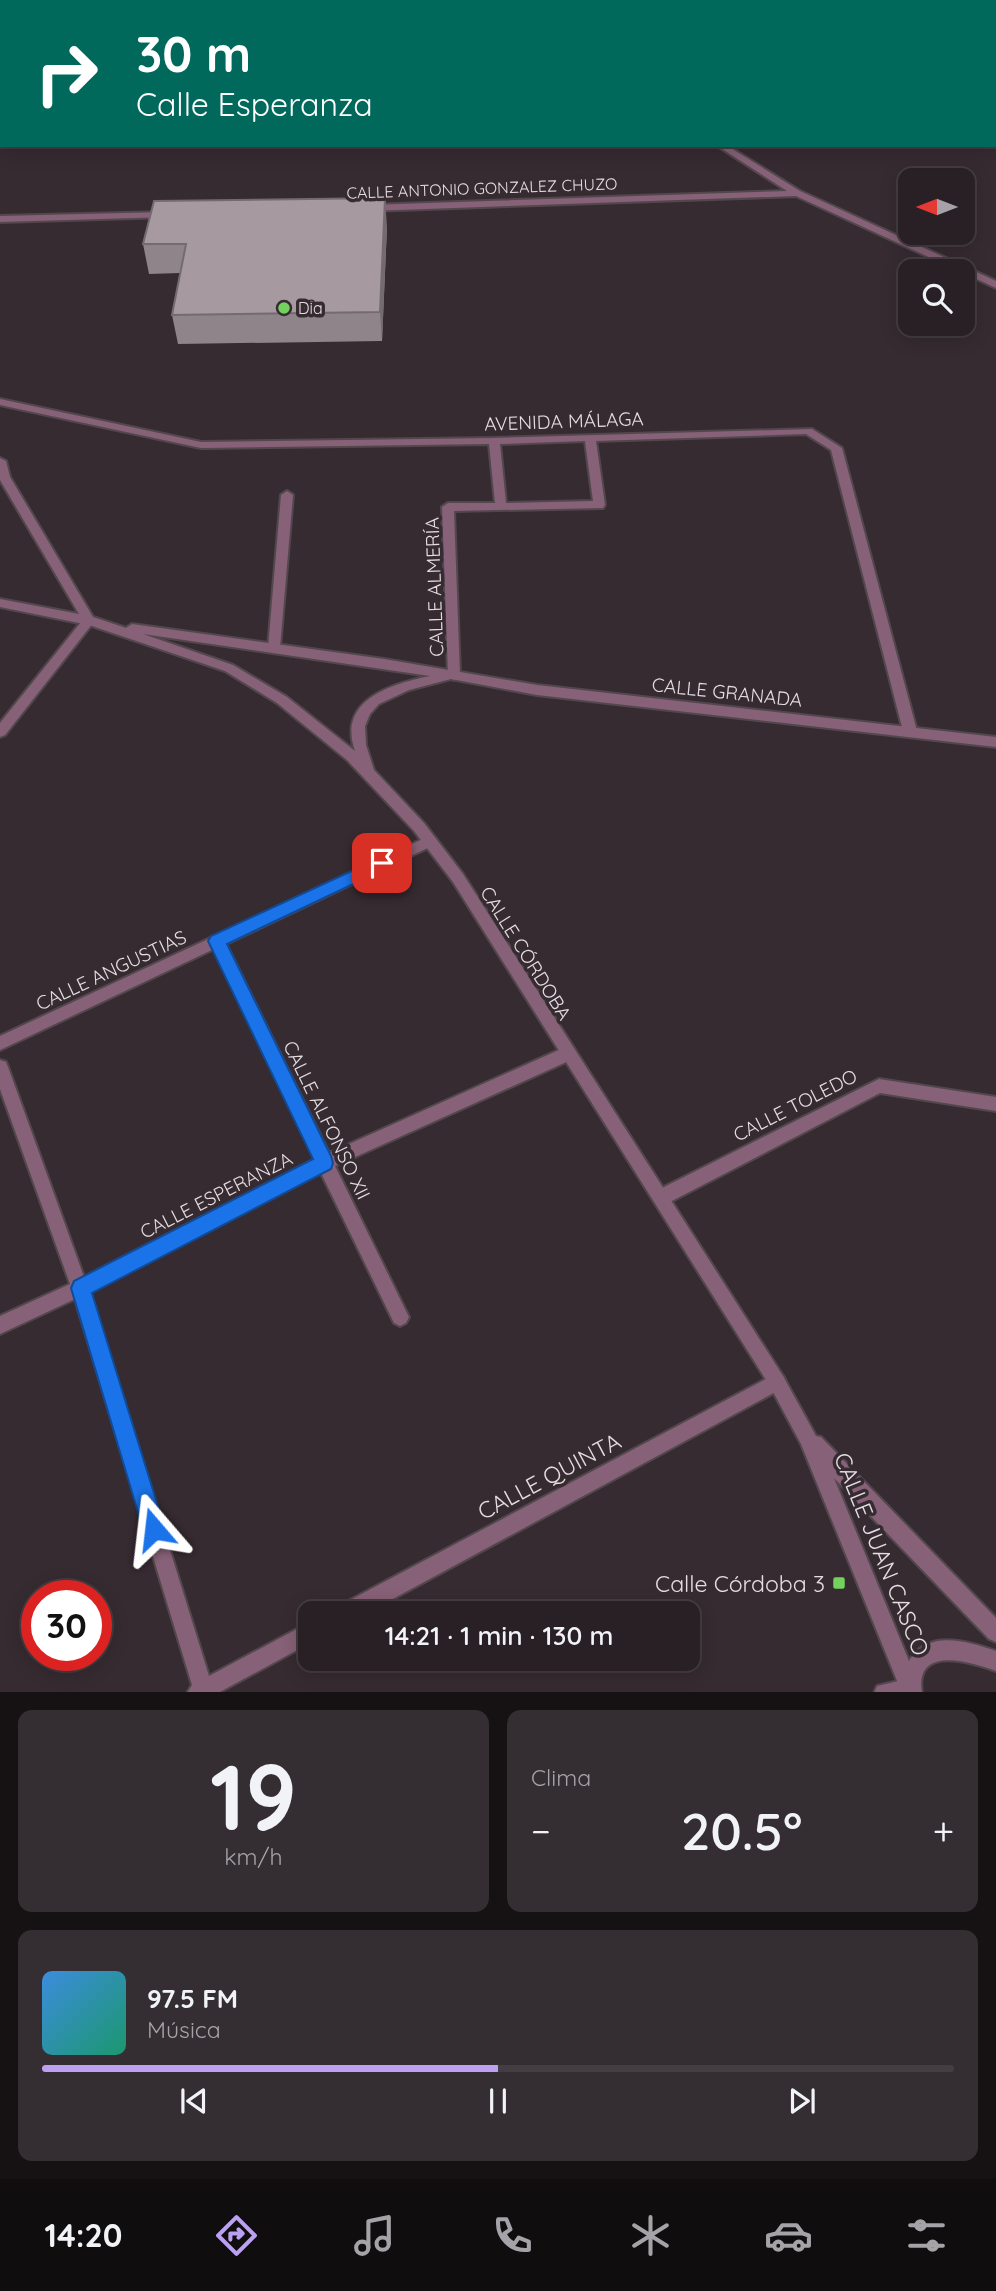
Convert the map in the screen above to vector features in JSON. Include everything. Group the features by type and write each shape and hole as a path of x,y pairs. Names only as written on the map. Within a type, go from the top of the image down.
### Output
{"street":[{"path":"723,147 797,193 996,285"},
{"name":"CALLE ANTONIO GONZALEZ CHUZO","path":"364,208 797,193"},
{"path":"0,219 182,214"},
{"name":"AVENIDA MÁLAGA","path":"0,402 201,445 494,442 808,431 836,448 909,731"},
{"path":"494,442 501,507 599,505 590,438"},
{"path":"0,461 4,477 89,620"},
{"path":"274,648 287,495"},
{"name":"CALLE ALMERÍA","path":"454,675 448,507 501,507"},
{"path":"0,603 89,620"},
{"path":"0,732 89,620"},
{"name":"CALLE GRANADA","path":"89,620 537,690 996,742"},
{"name":"CALLE CÓRDOBA","path":"89,620 229,668 256,682 352,756 419,827 457,878 567,1054 662,1197 777,1382 808,1437"},
{"name":"CALLE GRANADA","path":"372,777 359,741 366,705 390,690 454,675"},
{"name":"CALLE ANGUSTIAS","path":"0,1043 429,841"},
{"name":"CALLE ALFONSO XII","path":"217,941 400,1317"},
{"name":"CALLE ESPERANZA","path":"0,1325 80,1288 324,1163 567,1054"},
{"path":"0,1067 80,1288 201,1691 298,1638"},
{"name":"CALLE TOLEDO","path":"662,1197 879,1086 996,1104"},
{"name":"CALLE QUINTA","path":"368,1601 777,1382"},
{"path":"808,1437 996,1632"},
{"name":"CALLE JUAN CASCO","path":"808,1437 911,1690"},
{"name":"CALLE JUAN CASCO","path":"911,1690 915,1666 928,1653 936,1650 958,1650 996,1661"},
{"path":"884,1692 911,1690"}],"building":[{"name":"Dia","path":"385,198 380,312 172,315 186,244 143,244 154,201"}],"place":[{"name":"Dia","path":"284,308"},
{"name":"Calle Córdoba 3","path":"839,1583"}],"route":[{"path":"154,1529 80,1288 324,1163 217,941 382,863"}]}
